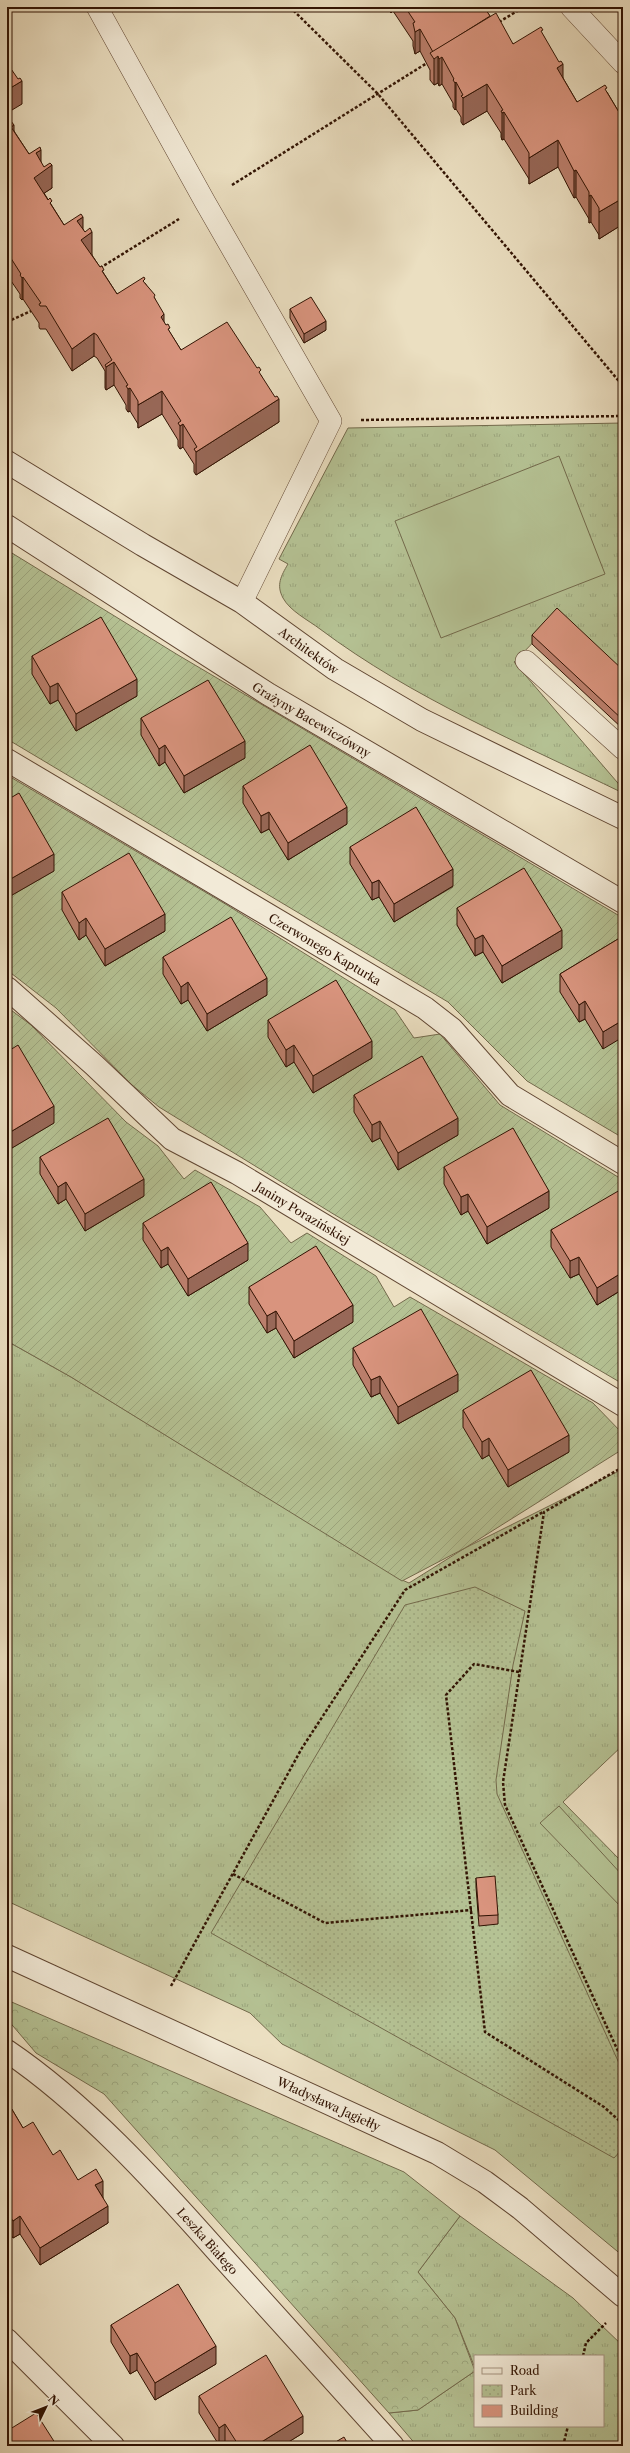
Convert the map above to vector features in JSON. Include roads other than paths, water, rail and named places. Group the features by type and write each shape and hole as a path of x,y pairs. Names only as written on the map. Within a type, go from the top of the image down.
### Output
{"street":[{"name":"Architektów","path":"7,462 143,545 242,602 335,669 422,720 623,818"},
{"name":"Grażyny Bacewiczówny","path":"7,526 268,694 623,902"},
{"name":"Czerwonego Kapturka","path":"7,760 425,1008 452,1029 510,1095 623,1163"},
{"name":"Janiny Porazińskiej","path":"7,988 94,1065 172,1139 237,1173 623,1405"},
{"name":"Władysława Jagiełły","path":"7,1956 437,2152 485,2182 520,2208 623,2296"},
{"name":"Leszka Białego","path":"7,2051 24,2062 86,2116 160,2188 393,2446"},
{"path":"7,2340 113,2446"}],"lane":[{"path":"96,7 205,202 331,421 242,602"},
{"path":"571,7 623,63"},
{"path":"526,661 623,749"}]}
